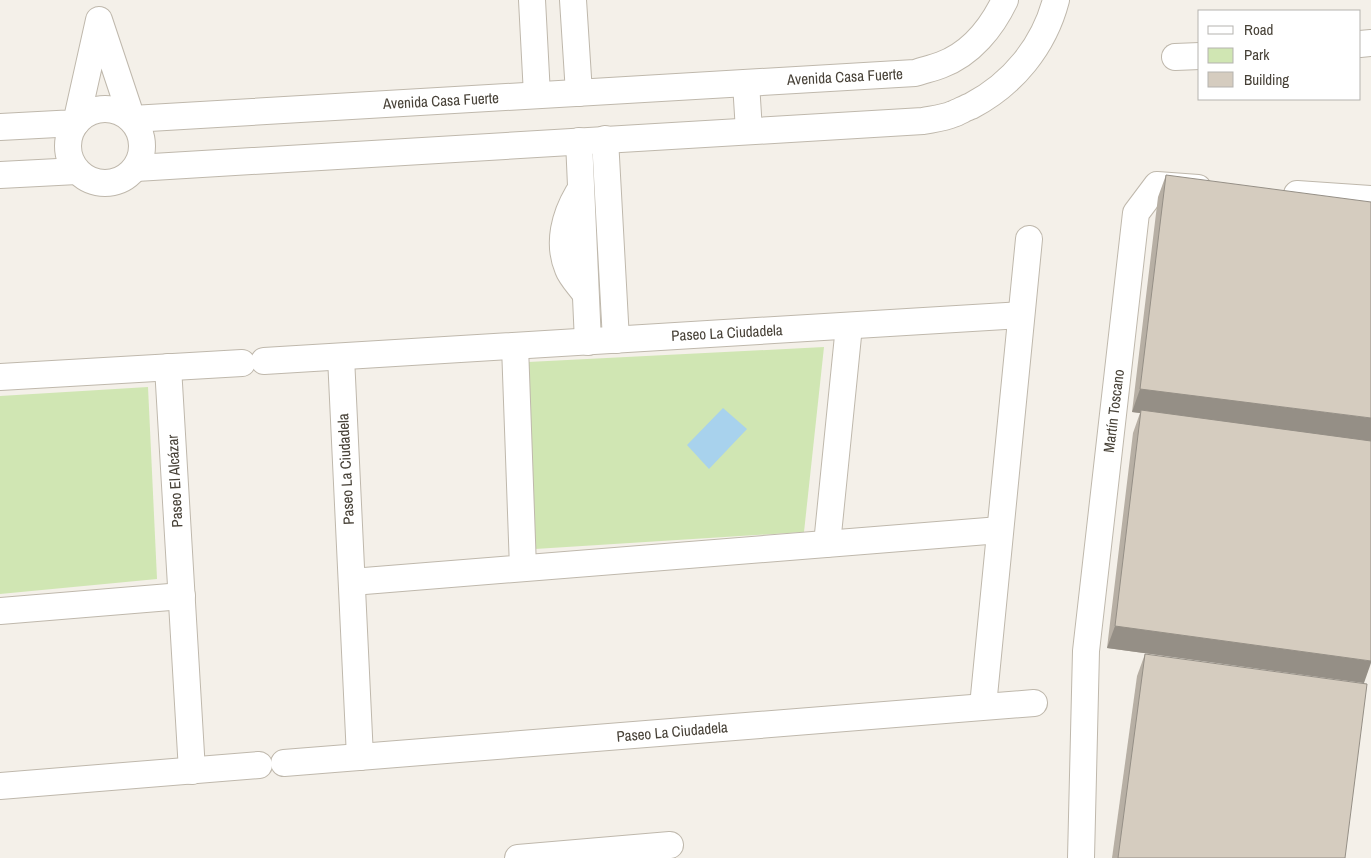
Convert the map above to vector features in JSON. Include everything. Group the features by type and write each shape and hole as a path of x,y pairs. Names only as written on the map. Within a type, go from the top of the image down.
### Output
{"street":[{"path":"532,0 537,95"},
{"path":"573,0 579,93"},
{"name":"Avenida Casa Fuerte","path":"132,119 915,72 943,64 968,49 986,32 1005,0"},
{"path":"136,168 923,120 954,114 987,97 1016,73 1036,47 1052,14 1056,0"},
{"path":"98,10 132,119 140,130 143,143 142,156 136,168 118,181 96,182 86,178 77,171 72,162 68,147 70,132 76,122 85,114 97,109 110,108 122,112 132,119"},
{"path":"76,122 98,10"},
{"path":"746,83 749,131"},
{"path":"0,127 76,122"},
{"path":"605,139 616,340"},
{"path":"579,141 588,342"},
{"path":"0,175 77,171"},
{"name":"Martín Toscano","path":"1080,858 1086,651 1136,213 1157,185 1225,190"},
{"path":"1274,193 1371,199"},
{"path":"983,706 1029,239"},
{"name":"Paseo La Ciudadela","path":"168,367 1021,315"},
{"path":"827,544 849,326"},
{"path":"515,346 523,568"},
{"name":"Paseo La Ciudadela","path":"341,357 360,757"},
{"path":"0,377 168,367"},
{"name":"Paseo El Alcázar","path":"168,367 192,771"},
{"path":"352,582 1000,530"},
{"path":"0,611 182,596"},
{"path":"1086,651 1104,696 1096,750 1098,858"},
{"name":"Paseo La Ciudadela","path":"192,771 1034,703"},
{"path":"0,786 192,771"},
{"path":"518,858 670,846"}],"green space":[{"path":"824,347 804,532 535,549 528,362"},
{"path":"148,387 157,579 0,594 0,396"}],"water":[{"path":"723,408 747,429 709,469 687,445"}],"building":[{"path":"1166,175 1371,202 1371,418 1140,389"},
{"path":"1141,410 1371,441 1371,661 1115,626"},
{"path":"1145,654 1367,684 1345,858 1118,858"}]}
